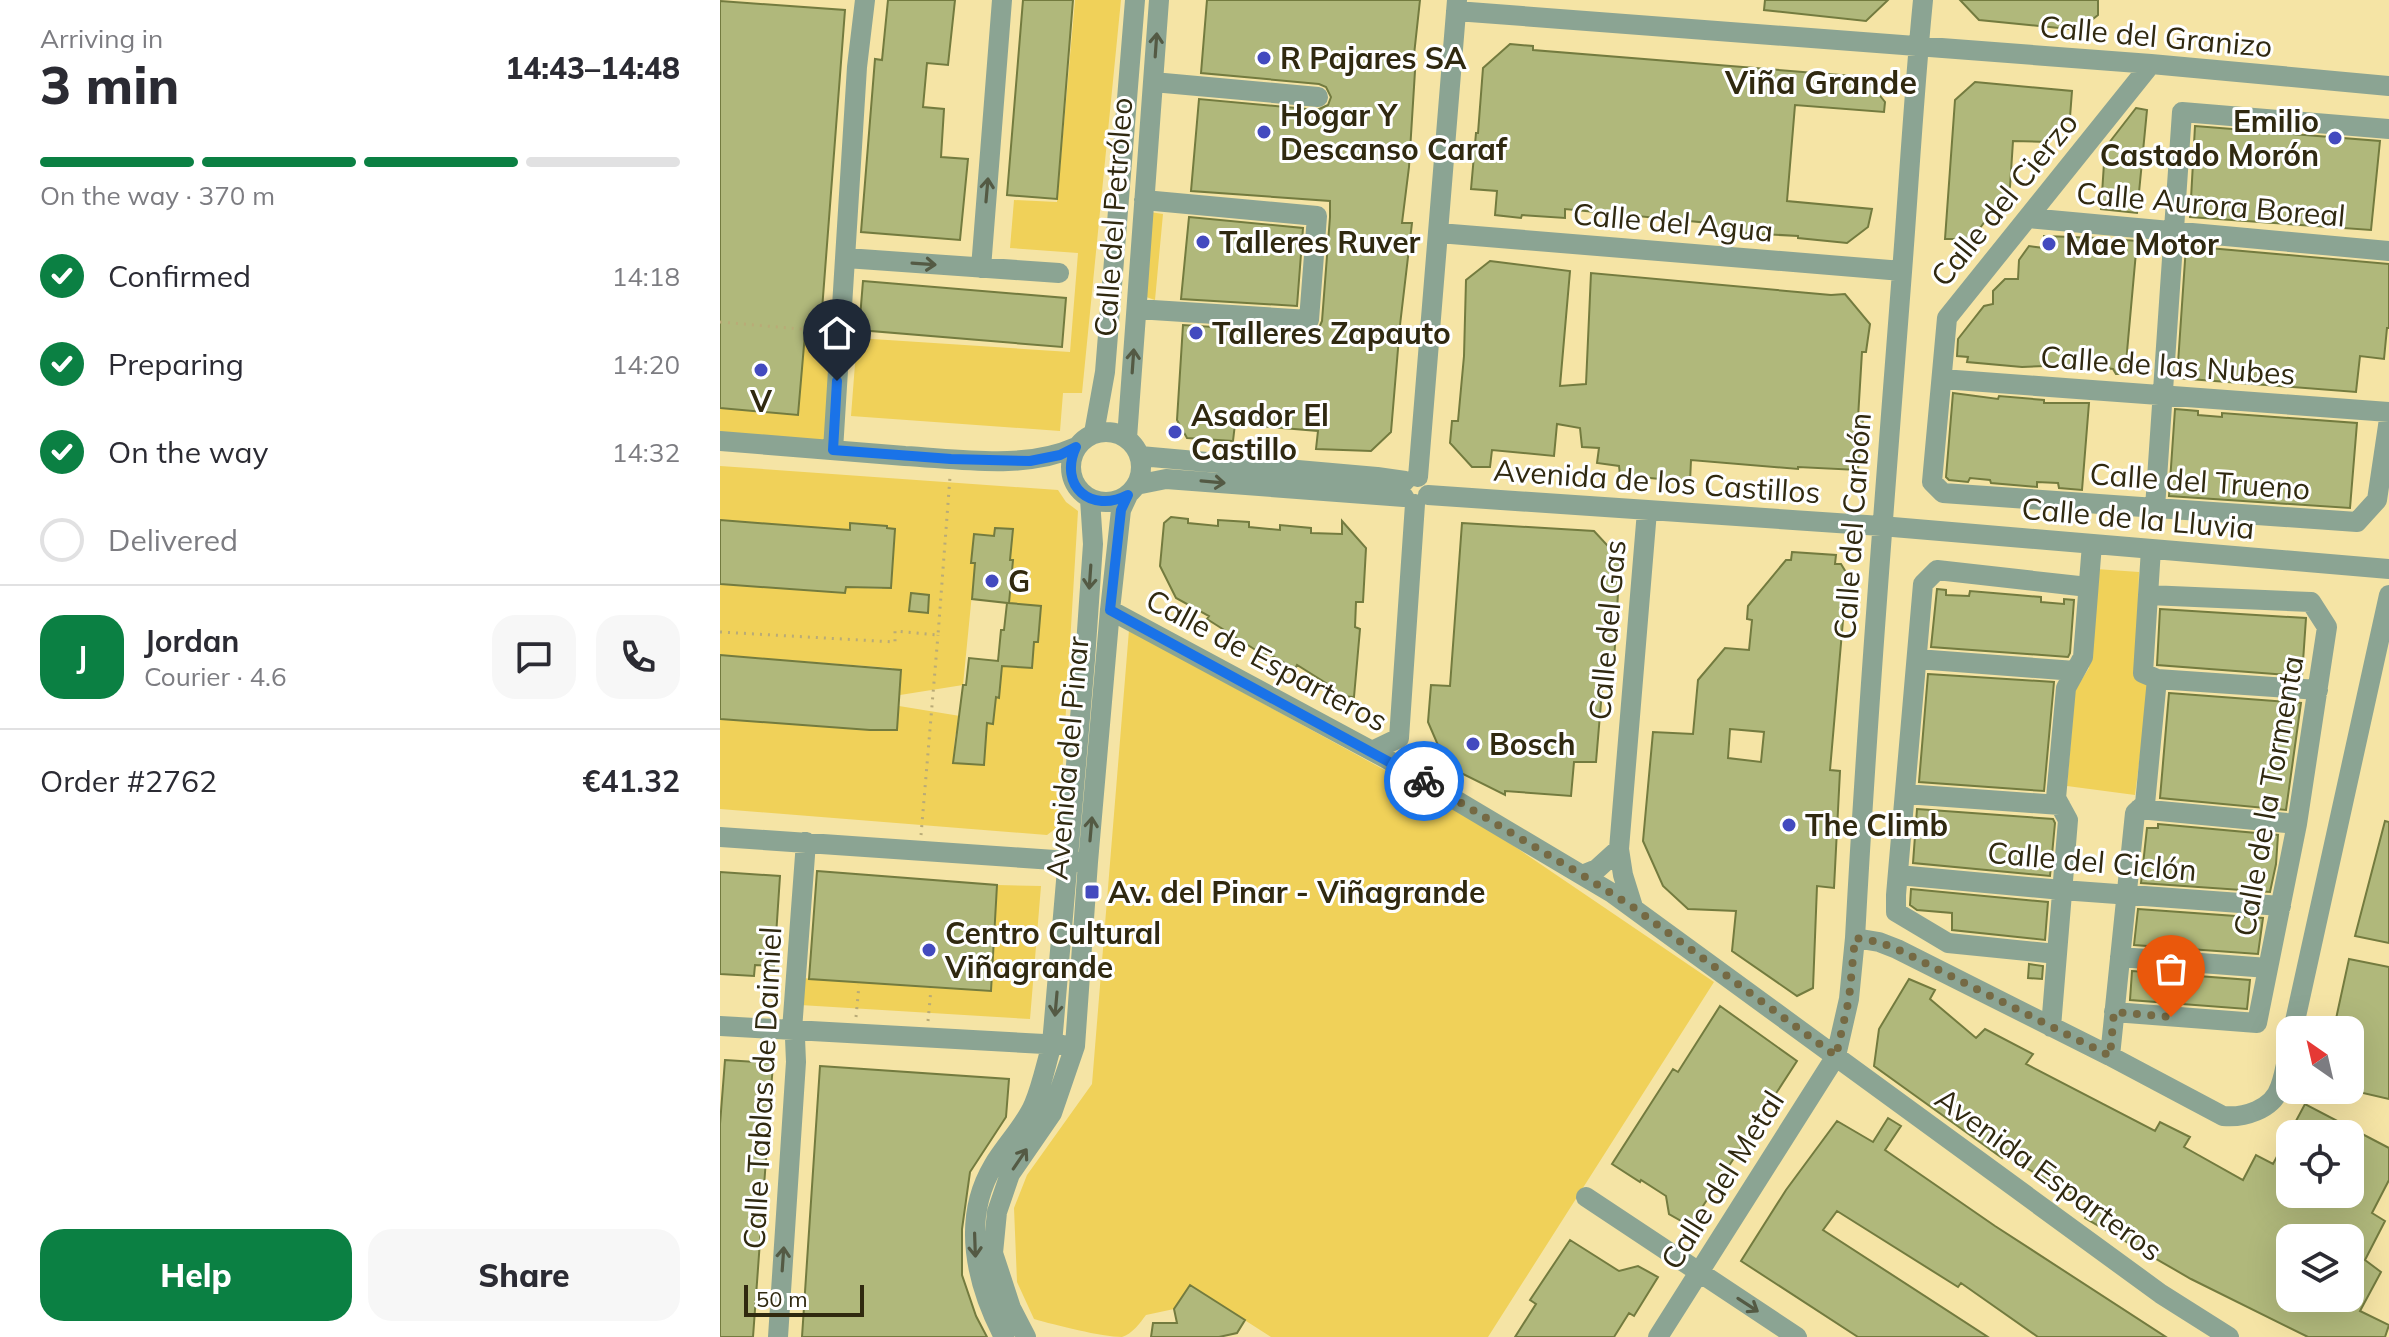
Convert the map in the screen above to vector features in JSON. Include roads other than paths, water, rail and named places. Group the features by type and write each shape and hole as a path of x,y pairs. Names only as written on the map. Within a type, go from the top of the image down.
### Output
{"street":[{"path":"833,450 857,67 865,0"},
{"path":"981,268 1002,0"},
{"name":"Calle del Petróleo","path":"1094,433 1105,372 1135,0"},
{"name":"Calle del Petróleo","path":"1127,438 1159,0"},
{"name":"Calle del Carbón","path":"1836,1056 1849,999 1855,938 1881,526 1923,0"},
{"path":"1412,774 1399,738 1414,491 1439,233 1456,6"},
{"name":"Calle del Granizo","path":"1456,6 2389,86"},
{"name":"Calle del Cierzo","path":"1932,482 1947,318 2151,64"},
{"path":"1153,82 1318,97"},
{"path":"2155,508 2182,112 2389,129"},
{"path":"1137,309 1309,320 1317,216 1144,200"},
{"name":"Calle Aurora Boreal","path":"2028,218 2389,251"},
{"name":"Calle del Agua","path":"1439,233 1902,271"},
{"path":"846,258 1059,273"},
{"name":"Calle de las Nubes","path":"1942,379 2389,412"},
{"name":"Calle del Trueno","path":"1932,482 1943,493 2357,522 2377,500 2389,419"},
{"path":"720,441 951,459 1030,461 1060,455 1094,433 1105,431 1127,438 1140,456 1141,471 1132,490 1116,501 1103,503 1080,492 1073,482 1070,469 1076,447"},
{"name":"Avenida de los Castillos","path":"1140,456 1377,477 1414,491"},
{"path":"1030,461 1073,482"},
{"name":"Avenida de los Castillos","path":"1132,490 1166,479 1414,491 1647,511 1881,526"},
{"name":"Avenida del Pinar","path":"1004,1337 981,1286 976,1259 975,1230 979,1197 992,1167 1034,1105 1052,1044 1078,862 1121,510 1132,490"},
{"name":"Avenida del Pinar","path":"1026,1337 1011,1308 993,1253 997,1212 1010,1174 1052,1113 1075,1046 1078,862 1092,558 1090,499"},
{"name":"Calle del Gas","path":"1633,907 1619,849 1647,511"},
{"name":"Calle de la Lluvia","path":"1881,526 2389,569"},
{"path":"2051,1027 2068,820 2056,798 2066,688 2083,657 2092,544"},
{"path":"2151,549 2143,673 2157,679 2318,690"},
{"path":"2057,954 1948,943 1896,912 1898,875 1923,584 1937,570 2088,587"},
{"name":"Calle de la Tormenta","path":"2114,1012 2257,1023 2297,824 2327,627 2311,602 2148,595"},
{"path":"2296,1016 2389,595"},
{"name":"Calle de Esparteros","path":"1110,610 1379,754 1582,875 1633,907 1836,1056"},
{"path":"1917,659 2075,671"},
{"path":"2110,1056 2135,813 2145,804 2157,679"},
{"path":"1379,754 1399,738"},
{"path":"1905,794 2060,805"},
{"path":"2139,809 2297,824"},
{"path":"720,837 1078,862"},
{"name":"Calle Tablas de Daimiel","path":"778,1337 796,1062 792,1030 806,842"},
{"path":"1582,875 1597,869 1619,849"},
{"name":"Calle del Ciclón","path":"1898,875 2281,906"},
{"path":"1855,938 1897,949 2223,1116 2240,1117 2270,1102 2276,1095"},
{"path":"2120,957 2268,968"},
{"path":"720,1026 1075,1046"},
{"name":"Calle del Metal","path":"1658,1337 1836,1056"},
{"name":"Avenida Esparteros","path":"1836,1056 2161,1294 2229,1337"},
{"path":"1586,1197 1797,1337"},
{"path":"1011,1308 1042,1337"}],"place":[{"name":"R Pajares SA","path":"1264,58"},
{"name":"Hogar Y Descanso Caraf","path":"1264,132"},
{"name":"Emilio Castado Morón","path":"2335,138"},
{"name":"Talleres Ruver","path":"1203,242"},
{"name":"Mae Motor","path":"2049,244"},
{"name":"Talleres Zapauto","path":"1196,333"},
{"name":"V","path":"761,370"},
{"name":"Asador El Castillo","path":"1175,432"},
{"name":"G","path":"992,581"},
{"name":"Bosch","path":"1473,744"},
{"name":"The Climb","path":"1789,825"},
{"name":"Av. del Pinar - Viñagrande","path":"1092,892"},
{"name":"Centro Cultural Viñagrande","path":"929,950"}],"district":[{"name":"Viña Grande","path":"1821,82"}]}
